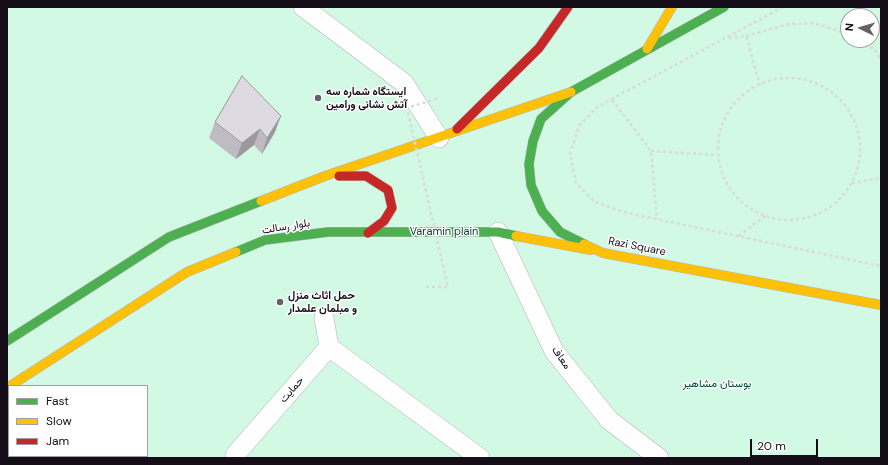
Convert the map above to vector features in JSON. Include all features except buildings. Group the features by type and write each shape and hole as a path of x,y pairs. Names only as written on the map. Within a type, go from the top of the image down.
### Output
{"main road":[{"path":"446,135 539,48 568,7"},
{"path":"646,50 672,7"},
{"name":"Razi Square","path":"724,7 571,92 541,119 532,141 529,164 531,186 542,211 560,232 602,253 880,305"},
{"path":"7,341 169,237 325,176 571,92"},
{"path":"325,176 366,176 378,182 388,190 392,208 384,220 368,233"},
{"name":"بلوار رسالت","path":"12,385 187,272 265,240 328,232 498,232 602,253"}],"street":[{"path":"302,7 404,83 446,135"},
{"name":"معاف","path":"498,232 554,351 609,420 659,458"},
{"path":"324,318 329,347 480,458"},
{"name":"حمایت","path":"235,455 329,347"}],"path":[{"path":"783,7 597,107 579,126 570,153 576,183 595,202 627,213 881,266"},
{"path":"726,38 746,36 789,24 814,23 840,31"},
{"path":"746,36 760,85"},
{"path":"871,48 881,58"},
{"path":"792,78 815,82 836,95 851,114 859,136 859,160 852,183 838,200 820,213 798,220 776,219 755,212 738,198 724,178 718,155 720,131 730,109 746,92 760,85 768,81 792,78"},
{"path":"426,287 448,287 407,108 439,98"},
{"path":"612,100 651,151 657,220"},
{"path":"651,151 718,155"},
{"path":"852,183 881,178"},
{"path":"739,237 766,215"}],"green space":[{"name":"Varamin plain","path":"7,7 881,7 881,458 7,458"}],"traffic: fast":[{"path":"584,244 560,232 542,211 531,185 529,164 533,141 541,119 571,92 724,7"},
{"path":"7,341 169,237 261,201"},
{"path":"236,252 265,240 328,232 498,232 516,236"}],"traffic: slow":[{"path":"647,49 672,7"},
{"path":"261,201 325,176 571,92"},
{"path":"516,236 591,250"},
{"path":"584,244 603,253 881,305"},
{"path":"12,385 187,272 236,252"}],"traffic: jam":[{"path":"457,129 539,48 568,7"},
{"path":"339,176 366,176 388,190 392,208 384,221 368,233"}],"place":[{"name":"ایستگاه شماره سه آتش نشانی ورامین","path":"318,98"},
{"name":"حمل اثاث منزل و مبلمان علمدار","path":"280,302"}],"park label":[{"name":"بوستان مشاهیر","path":"717,384"}]}
